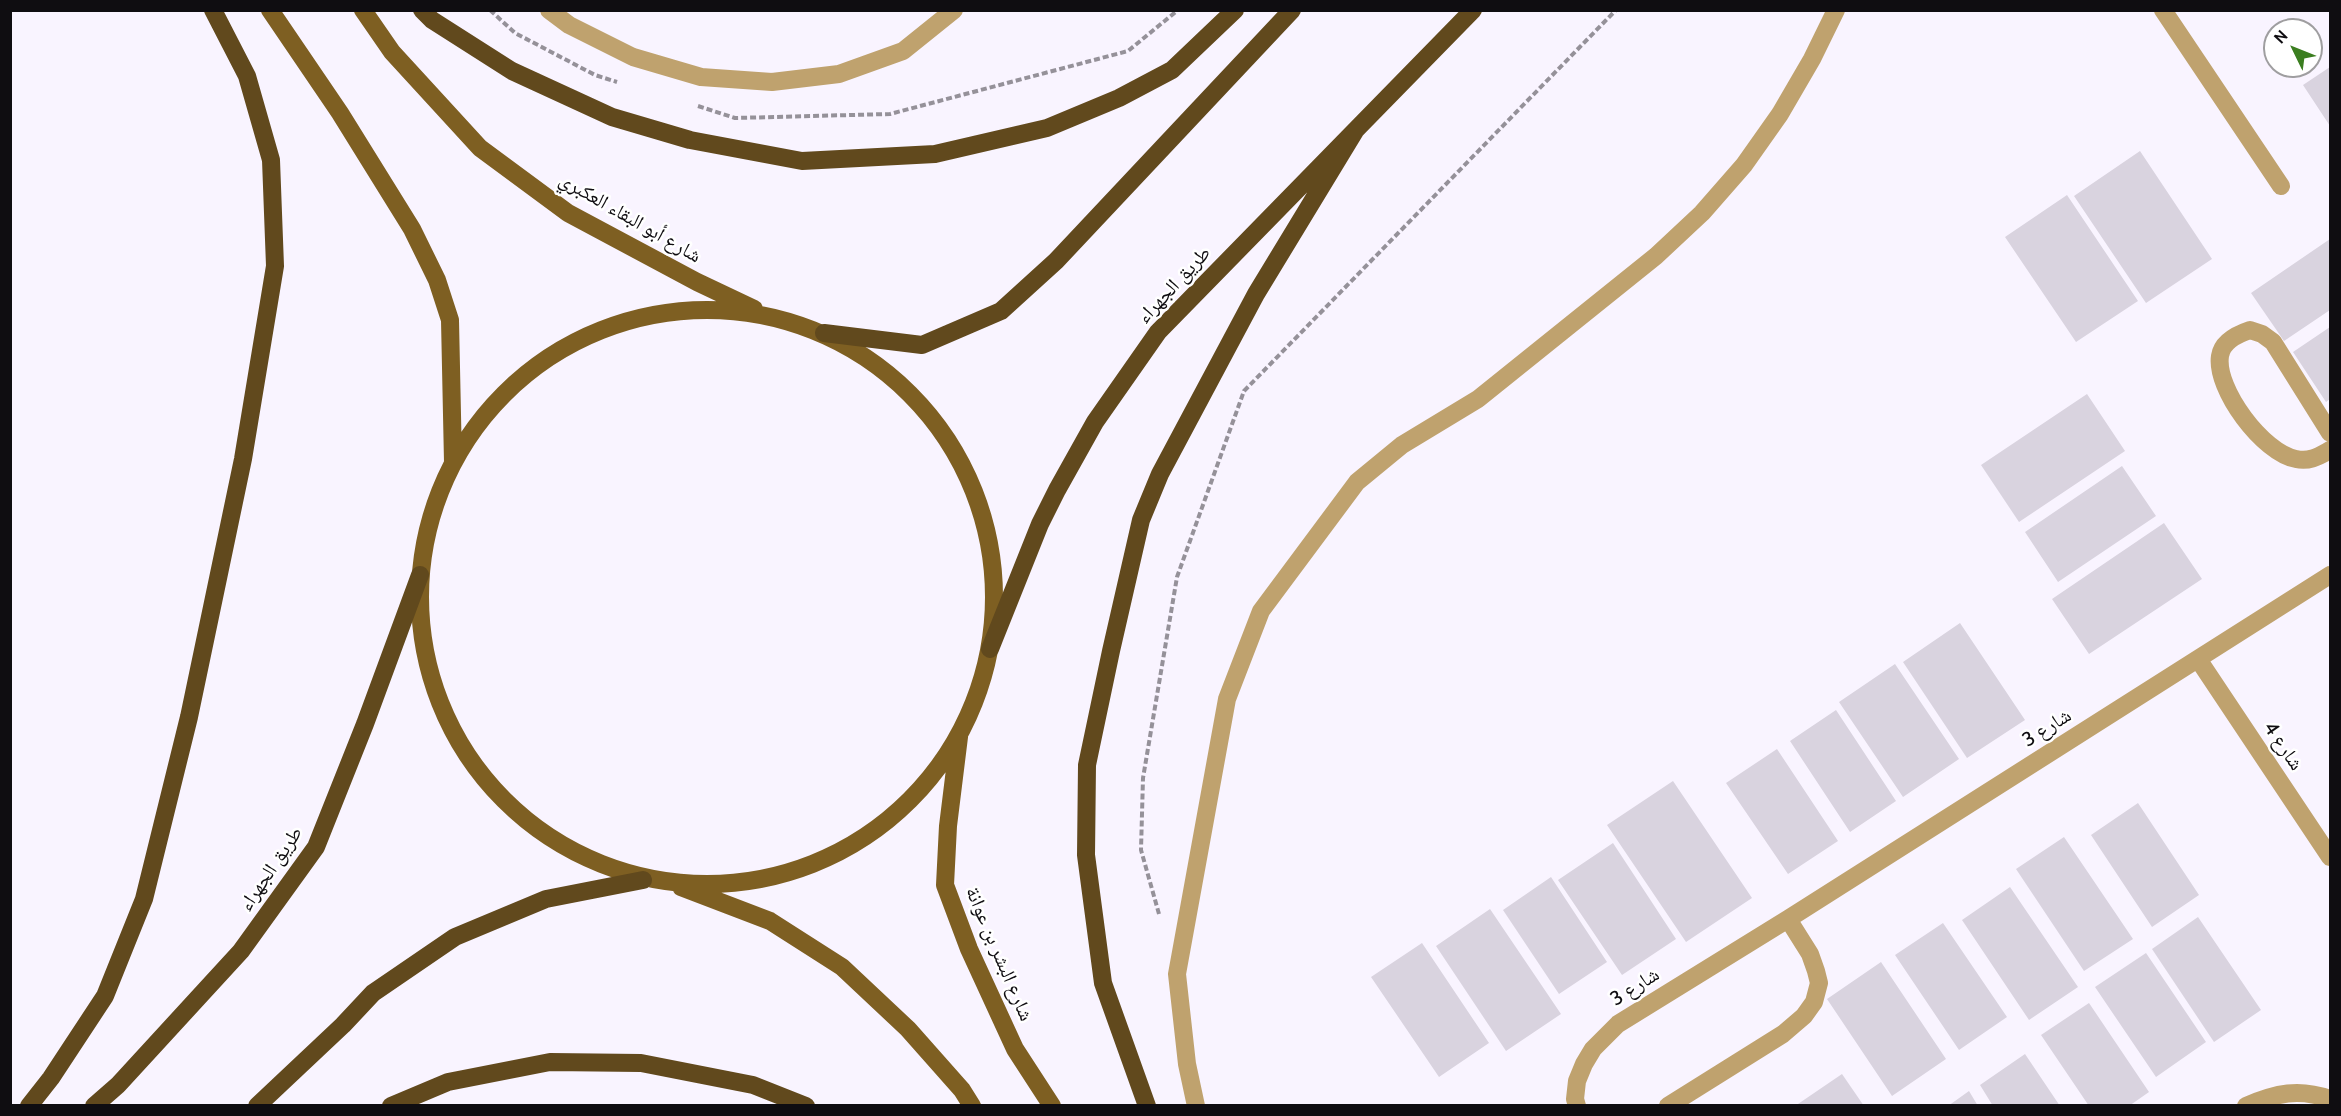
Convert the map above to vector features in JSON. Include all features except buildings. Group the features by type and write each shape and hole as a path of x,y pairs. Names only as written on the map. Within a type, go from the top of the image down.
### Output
{"highway":[{"path":"29,1106 51,1078 105,996 144,899 189,717 243,459 275,266 272,160 248,76 213,10"},
{"path":"422,10 432,20 512,71 612,117 690,140 802,161 934,154 1047,128 1119,98 1172,70 1235,10"},
{"path":"824,333 922,345 1001,311 1056,261 1292,10"},
{"name":"طريق الجهراء","path":"990,649 1040,524 1057,490 1095,422 1158,332 1473,10"},
{"path":"1147,1106 1103,983 1086,855 1086,765 1141,520 1160,474 1256,294 1355,131"},
{"name":"طريق الجهراء","path":"94,1106 118,1084 241,951 316,847 365,724 420,575"},
{"path":"257,1106 373,993 454,937 546,898 643,880"},
{"path":"391,1106 448,1082 550,1062 641,1063 753,1085 806,1106"}],"main road":[{"path":"270,10 358,142 412,229 437,280 450,320 453,463"},
{"name":"شارع أبو البقاء العكبري","path":"363,10 392,52 480,148 568,213 697,282 766,315"},
{"path":"714,309 766,315 796,322 824,333 880,365 927,410 963,462 986,522 995,585 990,649 978,693 959,736 919,791 867,836 806,868 739,883 671,883 643,880 599,865 559,844 521,818 482,777 462,749 441,709 427,666 420,620 420,575 431,517 453,463 482,418 518,380 562,349 610,326 661,313 714,309"},
{"name":"شارع البشر بن عوانة","path":"959,736 948,826 945,885 969,949 1015,1049 1052,1106"},
{"path":"671,883 770,921 842,967 908,1029 962,1090 972,1106"}],"street":[{"path":"549,10 569,25 633,57 701,77 772,82 839,75 903,51 954,10"},
{"path":"1196,1106 1187,1064 1177,974 1227,699 1261,610 1357,482 1402,445 1479,399 1656,256 1702,213 1743,165 1780,114 1812,59 1836,10"},
{"path":"2163,10 2281,186"},
{"path":"2331,433 2273,342 2262,334 2250,330 2225,345 2220,355 2227,391 2261,438 2275,450 2293,459 2316,458 2331,450"},
{"name":"شارع 3","path":"1577,1106 1575,1100 1577,1081 1584,1064 1593,1049 1618,1024 2331,575"},
{"name":"شارع 4","path":"2198,659 2331,857"},
{"path":"1668,1106 1783,1034 1804,1016 1814,1002 1818,983 1816,971 1810,954 1788,919"},
{"path":"2246,1106 2266,1097 2292,1092 2331,1099"}],"path":[{"path":"1160,918 1141,850 1143,778 1177,577 1244,391 1616,10"}]}
